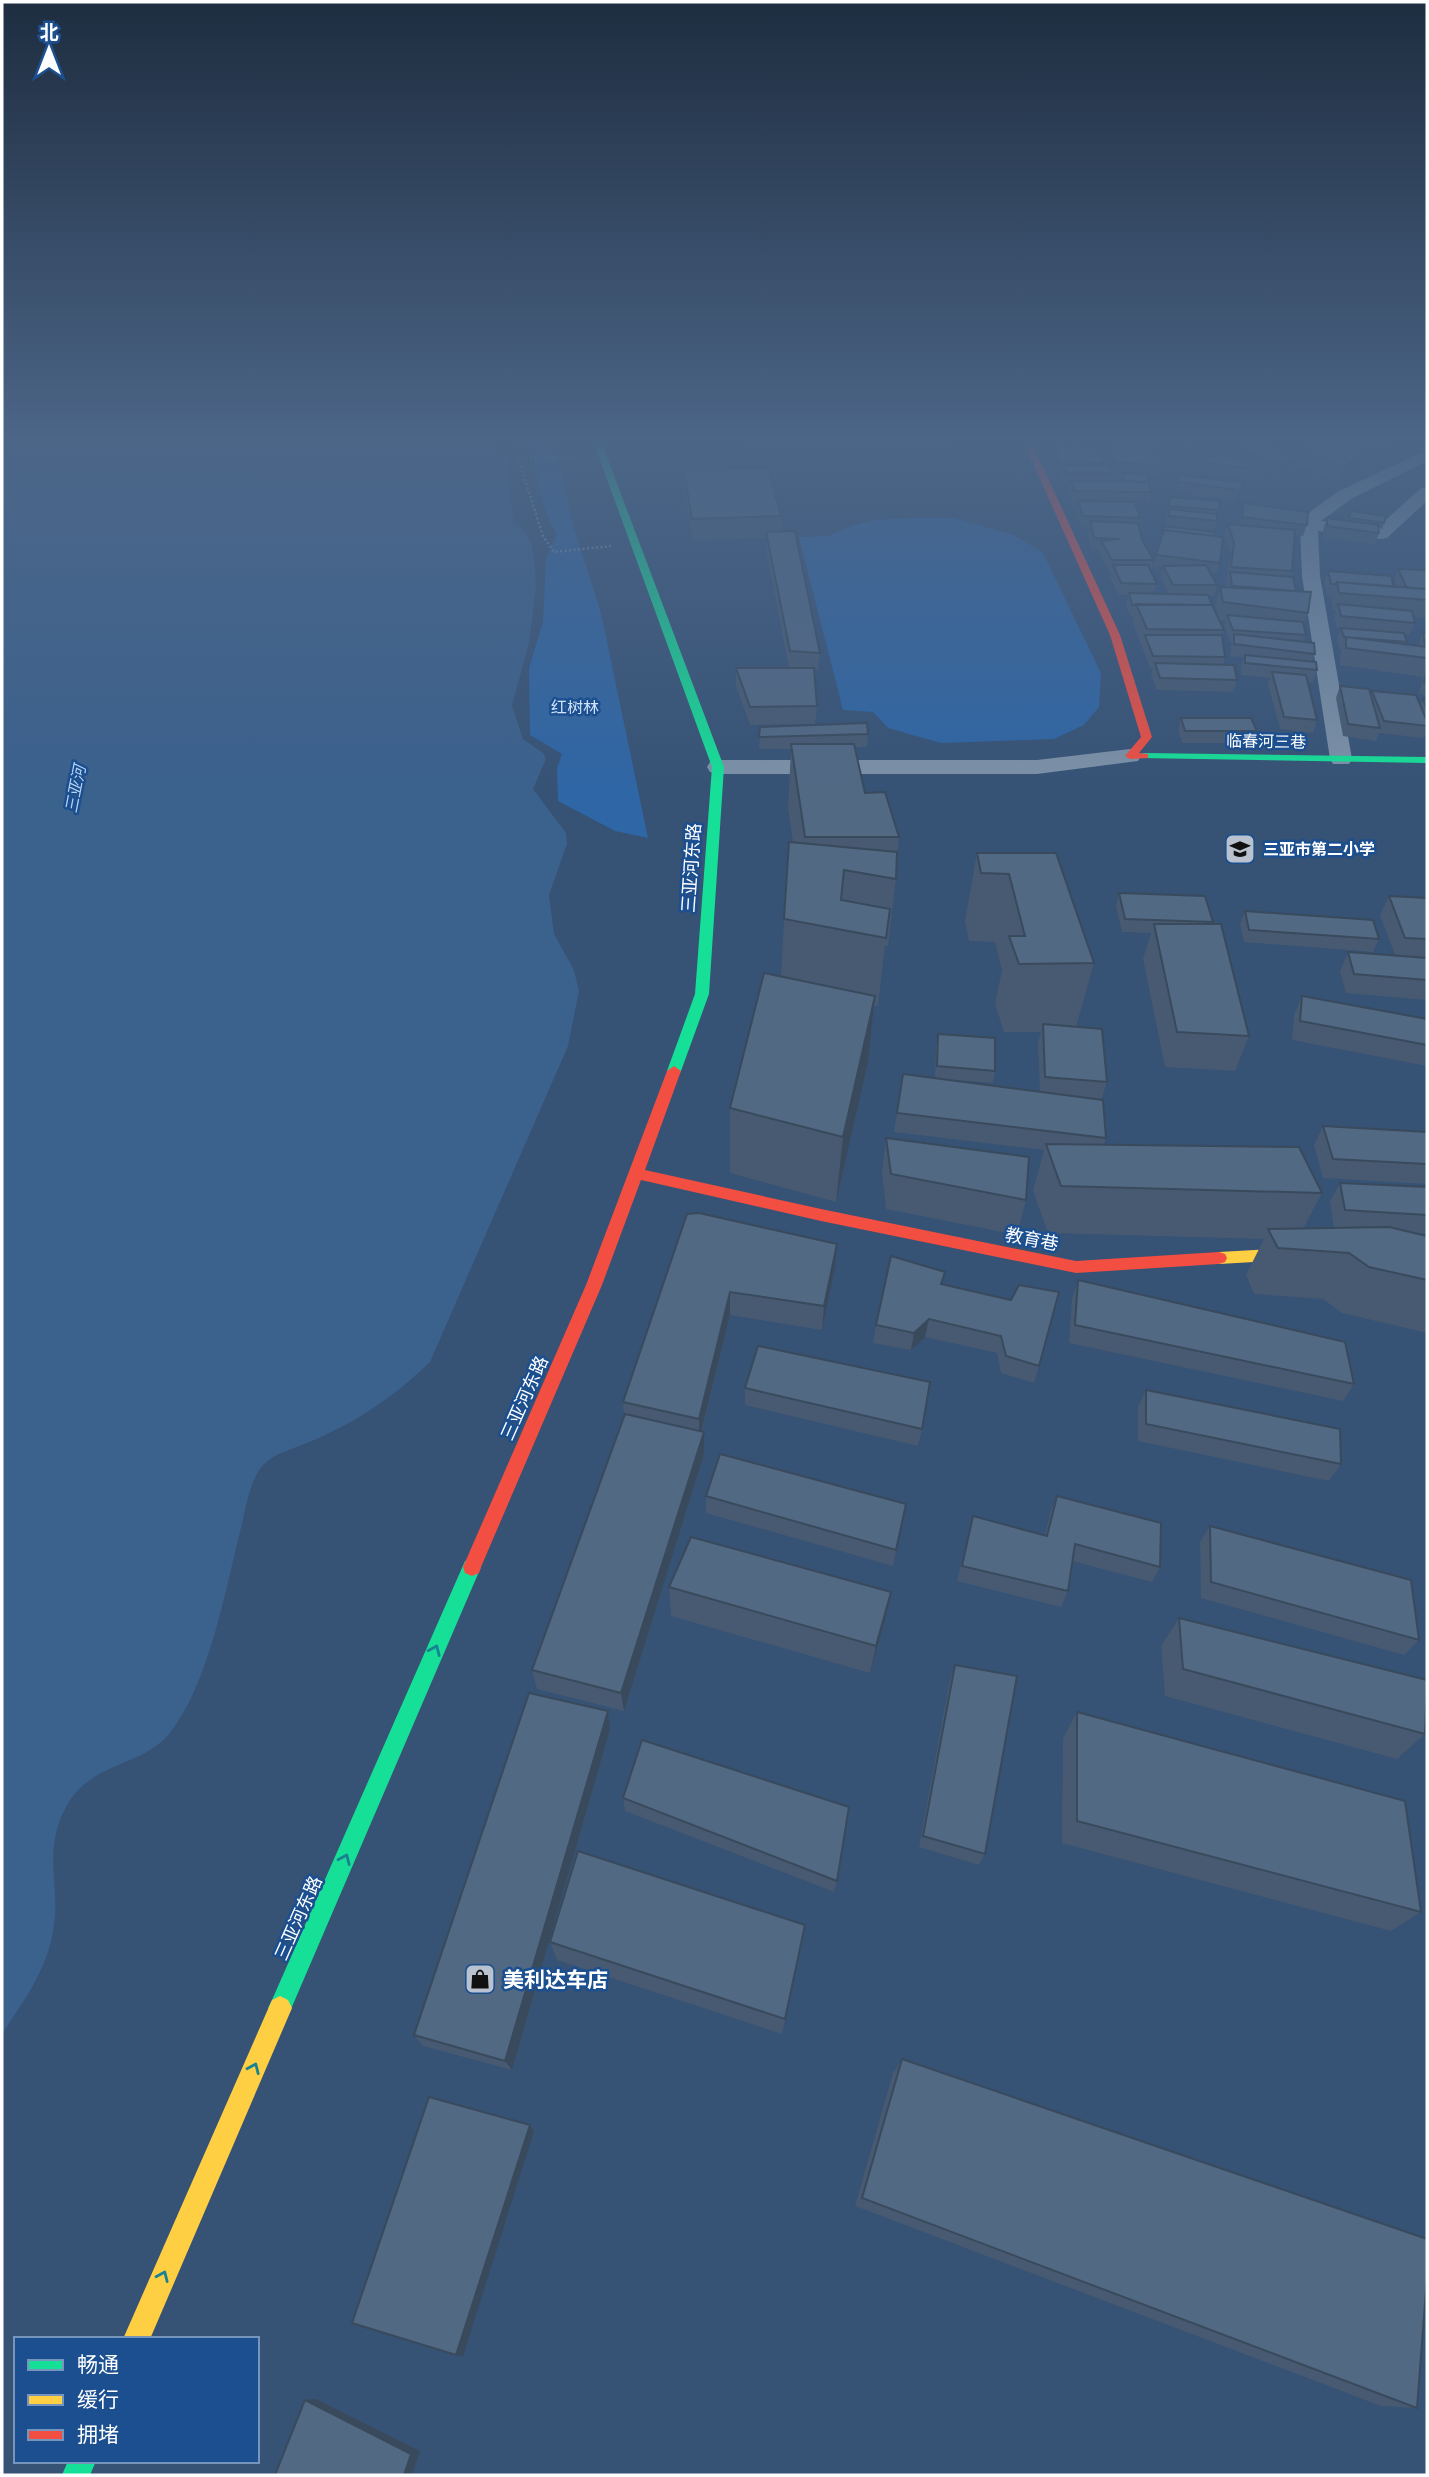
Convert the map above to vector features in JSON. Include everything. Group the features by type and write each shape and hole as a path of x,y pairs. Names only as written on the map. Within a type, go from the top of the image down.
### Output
{"street":[{"name":"三亚河东路","path":"137,2337 594,1285 702,994 718,767 640,557"},
{"path":"718,767 1037,767 1130,756 1147,737 1115,635 1081,557"},
{"path":"1310,557 1311,576 1341,759"},
{"name":"临春河三巷","path":"1130,756 1427,761"},
{"name":"教育巷","path":"635,1173 821,1216 1076,1267 1326,1252"}],"green space":[{"name":"红树林","path":"547,557 583,557 601,613 648,838 615,831 558,801 557,768 562,754 530,735 529,668 543,622"},
{"path":"804,557 1045,557 1101,673 1099,707 1084,725 1054,739 941,743 888,728 873,712 843,710"}],"water":[{"name":"三亚河","path":"2,557 534,557 536,587 529,643 512,705 523,739 543,753 546,759 533,789 566,833 567,844 549,895 554,934 574,970 579,991 568,1046 430,1362 371,1410 337,1429 278,1455 262,1466 249,1493 213,1638 194,1692 182,1715 157,1745 88,1781 66,1807 59,1824 53,1855 55,1914 50,1945 33,1985 2,2034"}],"building":[{"path":"771,557 800,557 820,653 790,651"},
{"path":"1110,557 1152,557 1154,560 1112,560"},
{"path":"1169,557 1221,557 1220,563"},
{"path":"1232,557 1293,557 1292,571 1231,567"},
{"path":"1113,565 1148,565 1157,584 1121,583"},
{"path":"1206,565 1217,585 1173,585 1163,566"},
{"path":"1398,569 1427,570 1427,589 1407,588"},
{"path":"1328,571 1391,576 1394,587 1337,582 1331,584"},
{"path":"1230,572 1293,577 1296,591 1232,586"},
{"path":"1337,582 1427,589 1427,600 1339,593"},
{"path":"1220,587 1311,592 1308,613 1223,602"},
{"path":"1129,593 1208,595 1212,605 1132,605"},
{"path":"1136,604 1212,605 1224,630 1147,629"},
{"path":"1338,604 1412,611 1415,623 1341,616"},
{"path":"1227,615 1303,622 1306,635 1233,630"},
{"path":"1341,628 1404,633 1407,642 1344,637"},
{"path":"1423,632 1427,633 1427,644 1425,644"},
{"path":"1234,634 1314,643 1315,654 1234,644"},
{"path":"1145,635 1222,635 1225,657 1153,656"},
{"path":"1346,637 1427,647 1427,658 1346,648"},
{"path":"1245,655 1316,662 1317,670 1245,663"},
{"path":"1155,663 1234,665 1237,680 1160,678"},
{"path":"736,668 814,668 817,706 750,707"},
{"path":"1272,672 1306,675 1317,720 1284,717"},
{"path":"1340,686 1369,689 1380,728 1348,724"},
{"path":"1372,691 1416,695 1427,726 1384,721"},
{"path":"1181,718 1251,718 1257,731 1185,731"},
{"path":"867,723 868,734 759,737 760,727"},
{"path":"791,744 854,744 865,793 885,792 899,837 805,837"},
{"path":"789,842 897,852 896,879 844,870 841,900 890,909 886,938 784,919"},
{"path":"977,853 1056,853 1094,963 1019,964 1009,936 1025,936 1009,874 981,873"},
{"path":"1119,893 1205,896 1213,922 1125,919"},
{"path":"1389,896 1427,898 1427,939 1405,938"},
{"path":"1245,911 1373,920 1379,939 1249,930"},
{"path":"1154,924 1221,924 1249,1036 1177,1032"},
{"path":"1348,952 1427,958 1427,980 1354,974"},
{"path":"764,973 875,996 843,1137 730,1108"},
{"path":"1302,996 1427,1019 1427,1045 1300,1021"},
{"path":"1043,1024 1102,1029 1107,1082 1045,1077"},
{"path":"938,1034 995,1038 995,1071 937,1066"},
{"path":"903,1074 1103,1100 1106,1138 897,1113"},
{"path":"1323,1126 1427,1132 1427,1164 1333,1159"},
{"path":"886,1138 1029,1157 1026,1200 891,1174"},
{"path":"1046,1144 1299,1147 1322,1193 1061,1186"},
{"path":"1340,1183 1427,1187 1427,1215 1345,1210"},
{"path":"699,1213 837,1244 824,1306 730,1292 699,1419 623,1402 687,1214"},
{"path":"1389,1227 1427,1236 1427,1280 1369,1267 1349,1253 1278,1248 1268,1229"},
{"path":"891,1256 945,1272 941,1284 1011,1300 1019,1285 1059,1292 1039,1366 1006,1356 1001,1336 929,1319 914,1333 876,1325"},
{"path":"1078,1280 1345,1342 1354,1384 1075,1325"},
{"path":"758,1346 930,1382 922,1429 745,1388"},
{"path":"1146,1390 1340,1429 1341,1464 1146,1424"},
{"path":"625,1414 704,1432 621,1693 532,1670"},
{"path":"720,1454 906,1504 896,1550 706,1496"},
{"path":"1057,1496 1161,1523 1160,1567 1075,1544 1068,1591 962,1566 973,1516 1047,1536"},
{"path":"1210,1526 1411,1580 1419,1640 1211,1582"},
{"path":"691,1537 891,1592 876,1646 669,1587"},
{"path":"1179,1618 1427,1680 1425,1734 1183,1669"},
{"path":"955,1665 1017,1676 985,1854 923,1836"},
{"path":"529,1693 608,1711 505,2061 414,2035"},
{"path":"1077,1712 1405,1801 1421,1912 1077,1821"},
{"path":"642,1740 849,1807 837,1881 623,1798"},
{"path":"578,1851 805,1925 785,2019 550,1942"},
{"path":"902,2059 1427,2239 1427,2277 1417,2408 862,2198"},
{"path":"429,2097 530,2125 456,2355 352,2323"},
{"path":"305,2400 411,2454 404,2475 275,2475"}],"traffic: fast":[{"path":"640,557 718,767 702,994 674,1071"},
{"path":"1144,756 1427,760"},
{"path":"280,2008 472,1567"},
{"path":"76,2475 81,2463"}],"traffic: slow":[{"path":"1219,1258 1306,1253"},
{"path":"137,2337 280,2008"}],"traffic: jam":[{"path":"1079,557 1115,635 1147,737 1130,756 1144,756"},
{"path":"472,1567 594,1285 674,1071"},
{"path":"635,1173 821,1215 1076,1267 1219,1258"}],"place":[{"name":"三亚市第二小学","path":"1240,849"},
{"name":"美利达车店","path":"480,1979"}]}
